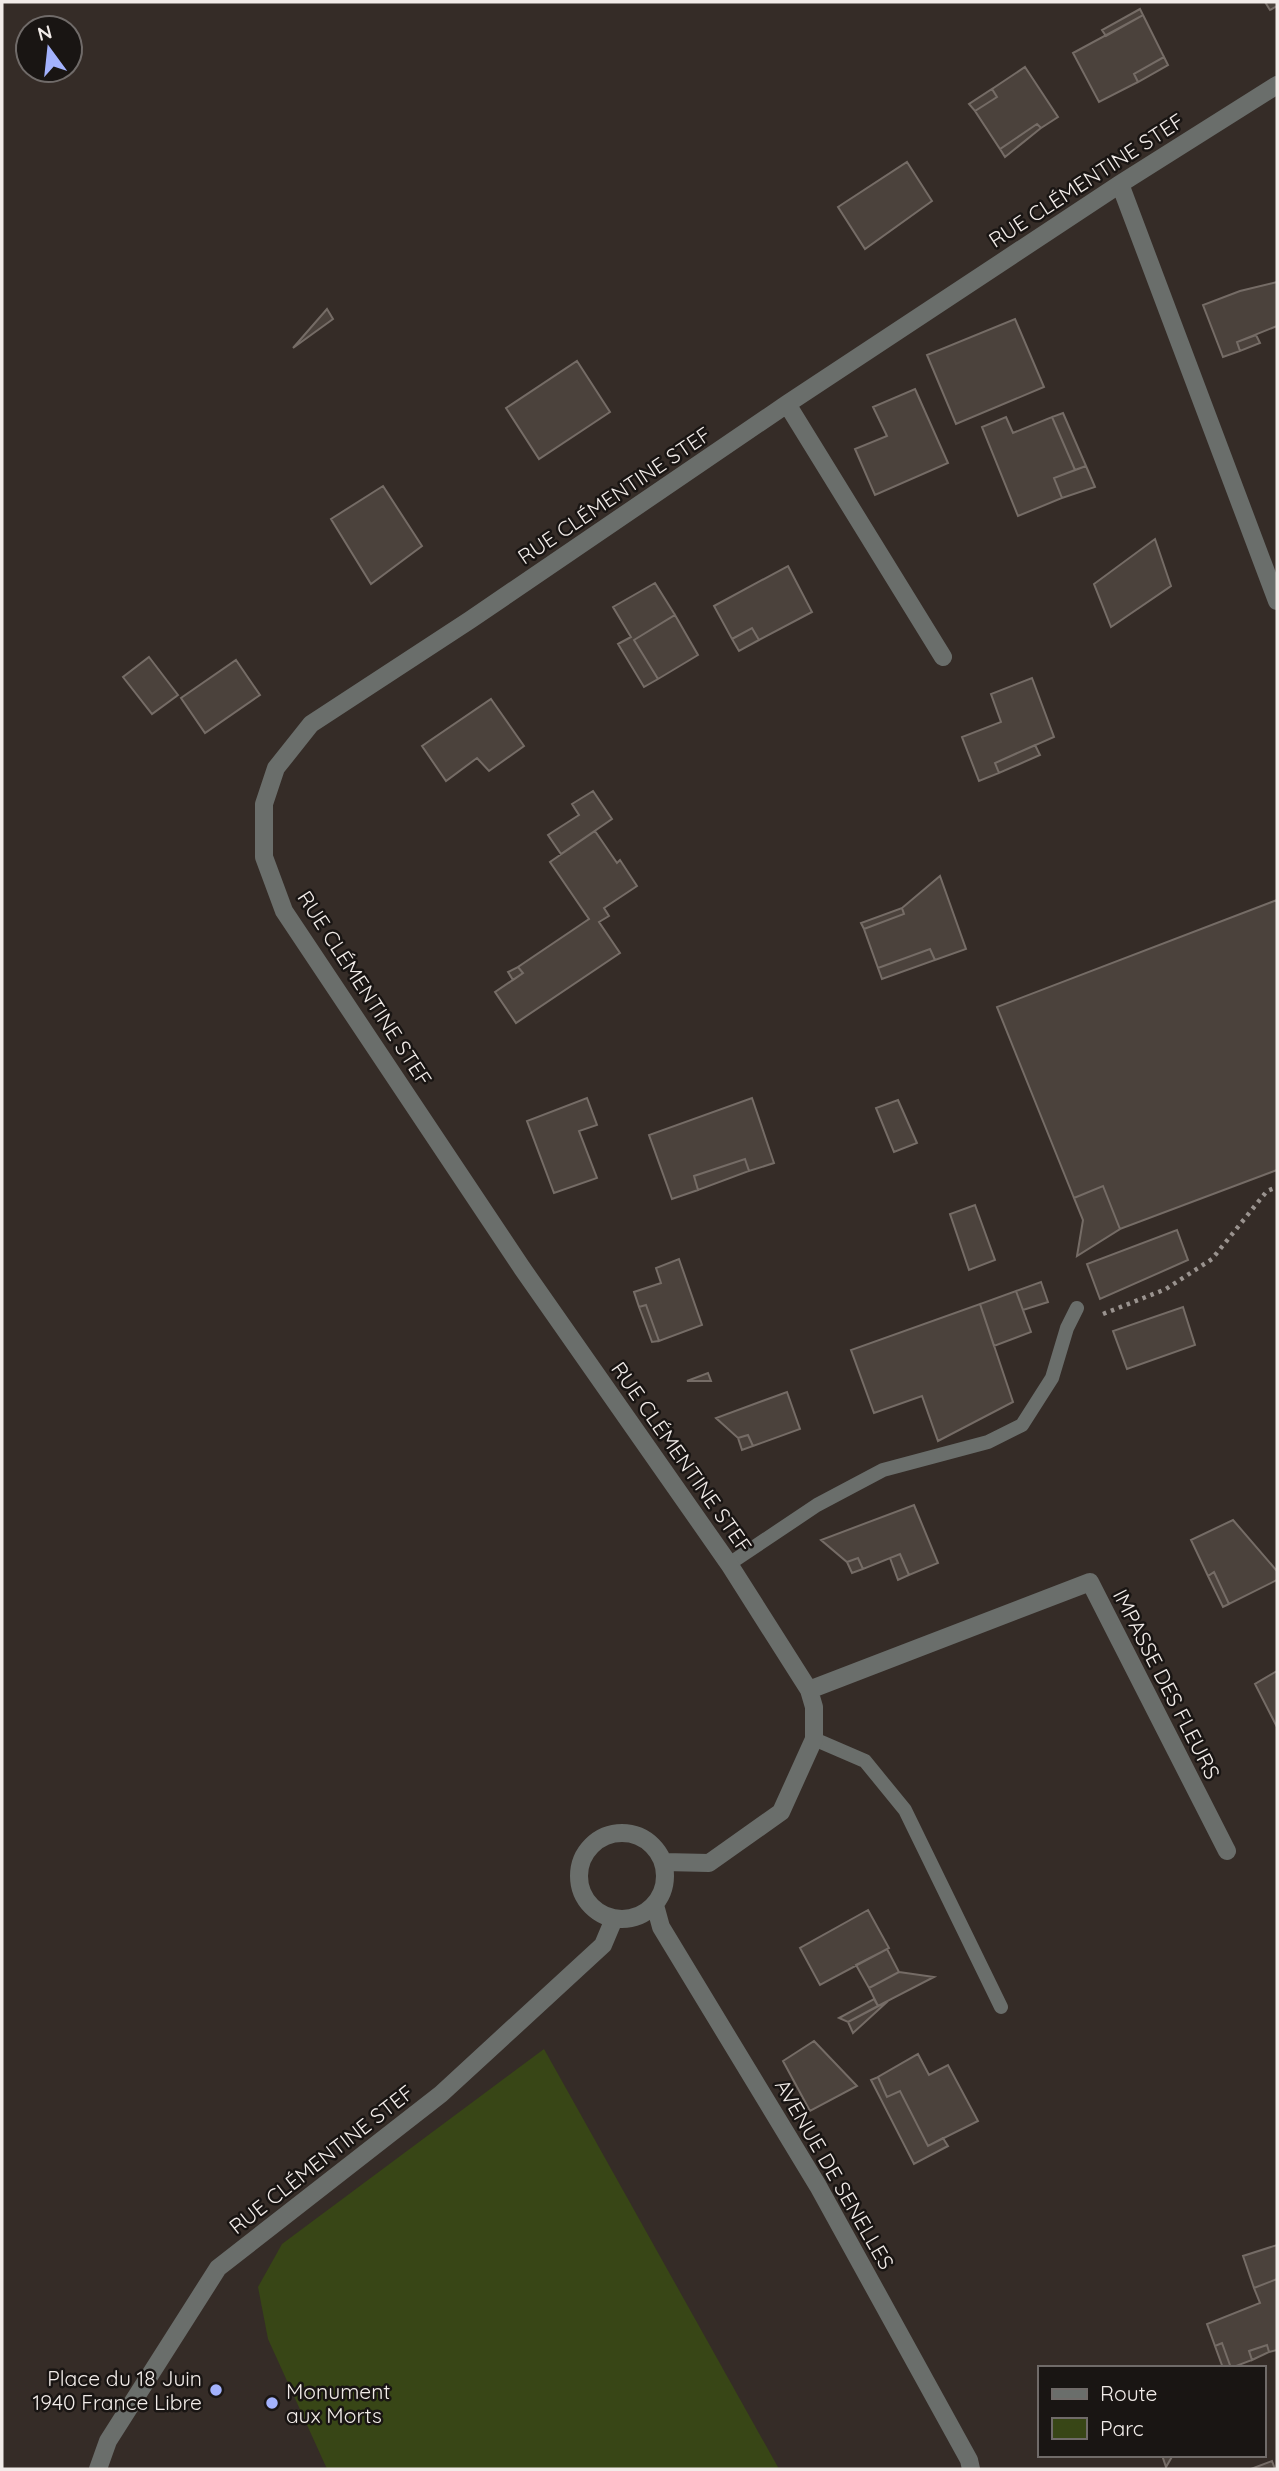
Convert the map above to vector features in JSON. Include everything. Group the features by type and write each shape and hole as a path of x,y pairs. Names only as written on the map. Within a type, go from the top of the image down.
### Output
{"street":[{"name":"RUE CLÉMENTINE STEF","path":"664,1863 709,1863 782,1812 814,1739 814,1707 809,1690 729,1564 522,1268 284,911 264,857 264,804 276,768 311,724 1119,184 1277,85"},
{"path":"1119,184 1277,601"},
{"path":"787,404 943,657"},
{"name":"IMPASSE DES FLEURS","path":"809,1690 1090,1582 1227,1851"},
{"path":"616,1833 631,1833 646,1839 657,1849 664,1863 666,1878 663,1892 655,1905 629,1920 614,1919 599,1913 588,1903 581,1890 579,1875 582,1860 590,1847 602,1838 616,1833"},
{"name":"AVENUE DE SENELLES","path":"655,1905 661,1927 818,2186 969,2460 971,2469"},
{"name":"RUE CLÉMENTINE STEF","path":"98,2469 108,2441 218,2267 441,2094 603,1945 614,1919"}],"lane":[{"path":"729,1564 817,1505 883,1470 988,1442 1022,1425 1052,1378 1067,1328 1077,1308"},
{"path":"814,1739 865,1761 905,1810 1001,2007"}],"path":[{"path":"1067,1328 1166,1289 1212,1259 1267,1191 1277,1186"}],"green space":[{"path":"544,2049 779,2469 327,2469 268,2339 258,2287 282,2244"}],"building":[{"path":"1265,2 1277,2 1277,6 1270,10"},
{"path":"1140,9 1143,15 1106,36 1102,30"},
{"path":"1143,15 1164,57 1134,74 1138,82 1099,102 1073,53"},
{"path":"1164,57 1168,65 1138,82 1134,74"},
{"path":"1025,67 1058,117 1041,128 1037,124 1000,149 975,111 997,97 992,89"},
{"path":"992,89 997,97 975,111 969,104"},
{"path":"1037,124 1041,128 1005,157 1000,149"},
{"path":"907,162 932,201 865,249 838,207"},
{"path":"1277,282 1277,326 1237,342 1240,351 1223,357 1203,305 1240,291"},
{"path":"327,309 333,319 293,348"},
{"path":"1015,319 1044,387 956,424 927,355"},
{"path":"1256,335 1260,343 1240,351 1237,342"},
{"path":"577,361 610,412 539,459 506,408"},
{"path":"915,389 948,463 875,495 855,449 887,436 873,407"},
{"path":"1063,413 1086,466 1075,470 1052,417"},
{"path":"1006,417 1013,433 1052,417 1075,470 1054,478 1062,498 1018,516 982,427"},
{"path":"1086,466 1095,487 1062,498 1054,478"},
{"path":"383,486 422,546 371,584 331,519"},
{"path":"1155,539 1171,586 1111,627 1094,584"},
{"path":"788,566 812,612 759,640 752,628 732,639 714,606"},
{"path":"655,583 675,615 634,640 658,679 644,687 618,644 631,637 613,607"},
{"path":"675,615 698,655 658,679 634,640"},
{"path":"752,628 759,640 739,651 732,639"},
{"path":"149,657 178,695 152,714 123,677"},
{"path":"236,660 260,695 205,733 181,698"},
{"path":"1032,678 1054,737 995,763 999,773 979,781 962,737 1001,722 991,694"},
{"path":"491,699 524,746 489,771 477,758 446,781 422,746"},
{"path":"1035,745 1040,755 999,773 995,763"},
{"path":"593,791 612,819 561,854 548,835 579,815 572,804"},
{"path":"595,831 617,863 620,860 637,886 604,908 609,916 599,922 620,953 516,1023 495,992 523,973 518,967 589,919 550,862"},
{"path":"940,876 966,949 935,960 930,949 878,968 864,929 904,914 902,908"},
{"path":"1277,900 1277,1170 1120,1229 1103,1186 1074,1198 997,1007"},
{"path":"902,908 904,914 864,929 861,923"},
{"path":"930,949 935,960 882,979 878,968"},
{"path":"518,967 523,973 513,980 508,972"},
{"path":"587,1098 597,1125 579,1131 597,1178 554,1193 527,1121"},
{"path":"752,1098 774,1163 749,1171 745,1159 694,1176 698,1190 672,1199 649,1135"},
{"path":"898,1100 917,1143 894,1152 876,1108"},
{"path":"745,1159 749,1171 698,1190 694,1176"},
{"path":"1103,1186 1120,1229 1077,1256 1083,1220 1074,1198"},
{"path":"975,1205 995,1260 969,1270 950,1214"},
{"path":"1177,1230 1188,1260 1100,1299 1087,1264"},
{"path":"679,1259 702,1325 659,1341 646,1305 639,1307 634,1292 661,1283 656,1268"},
{"path":"1041,1282 1048,1302 1023,1310 1016,1291"},
{"path":"1016,1291 1031,1332 994,1346 980,1304"},
{"path":"980,1304 1013,1402 938,1441 922,1396 874,1413 851,1350"},
{"path":"646,1305 659,1341 652,1342 639,1307"},
{"path":"1183,1307 1195,1345 1127,1369 1113,1331"},
{"path":"708,1373 711,1381 687,1381"},
{"path":"787,1392 800,1429 753,1446 748,1435 738,1438 716,1418"},
{"path":"748,1435 753,1446 742,1450 738,1438"},
{"path":"914,1505 938,1563 909,1575 900,1554 863,1569 858,1558 847,1562 821,1540"},
{"path":"1233,1520 1277,1571 1277,1580 1229,1604 1214,1572 1208,1576 1191,1540"},
{"path":"900,1554 909,1575 898,1580 890,1558"},
{"path":"858,1558 863,1569 852,1573 847,1562"},
{"path":"1214,1572 1229,1604 1223,1607 1208,1576"},
{"path":"1277,1671 1277,1727 1255,1684"},
{"path":"868,1910 889,1948 820,1985 800,1948"},
{"path":"887,1949 899,1972 869,1988 856,1965"},
{"path":"899,1972 934,1977 878,2006 869,1988"},
{"path":"874,1999 878,2006 848,2022 839,2018"},
{"path":"888,2001 853,2033 848,2022"},
{"path":"814,2041 857,2086 810,2111 783,2061"},
{"path":"918,2054 929,2075 948,2065 978,2121 928,2146 900,2091 887,2097 878,2077"},
{"path":"878,2077 887,2097 900,2091 928,2146 943,2138 948,2146 914,2164 871,2080"},
{"path":"1277,2245 1277,2279 1254,2288 1243,2256"},
{"path":"1277,2279 1277,2350 1269,2352 1267,2345 1249,2351 1252,2360 1230,2366 1222,2343 1215,2346 1207,2324 1260,2303 1254,2288"},
{"path":"1222,2343 1230,2366 1222,2366 1215,2346"},
{"path":"1267,2345 1269,2352 1252,2360 1249,2351"},
{"path":"1163,2457 1172,2457 1166,2467"},
{"path":"1272,2461 1275,2469 1251,2469"}],"place":[{"name":"Place du 18 Juin 1940 France Libre","path":"216,2390"},
{"name":"Monument aux Morts","path":"272,2403"}]}
